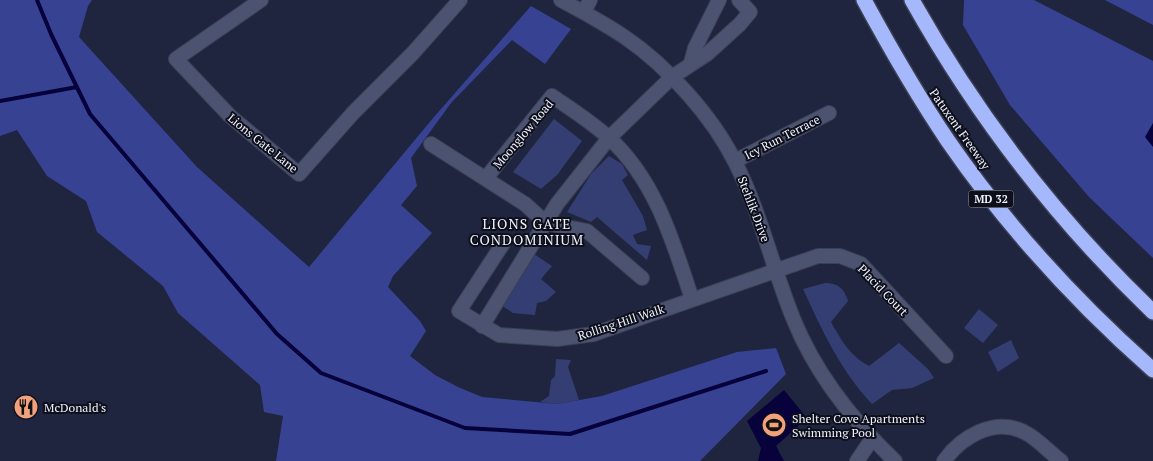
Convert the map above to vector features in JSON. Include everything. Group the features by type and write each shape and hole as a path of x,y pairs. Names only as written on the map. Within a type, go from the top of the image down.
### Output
{"highway":[{"name":"Patuxent Freeway","path":"864,0 912,86 948,141 995,204 1086,307 1153,370"},
{"path":"912,0 940,49 985,118 1028,177 1115,275 1153,312"}],"street":[{"name":"Lions Gate Lane","path":"261,0 176,59 230,116 299,174 353,113 412,53 460,0"},
{"name":"Stehlik Drive","path":"561,0 587,6 626,38 672,77 711,124 735,161 758,216 793,318 810,353 831,389 872,439 895,461"},
{"path":"691,63 695,48 719,0"},
{"path":"482,326 557,204 609,138 672,77 707,54 740,24 750,12 739,0"},
{"name":"Moonglow Road","path":"486,178 552,96 609,138"},
{"name":"Icy Run Terrace","path":"735,161 829,113"},
{"path":"609,138 641,176 655,199 668,229 692,299"},
{"name":"Moonglow Road","path":"431,144 525,204 546,223"},
{"path":"546,223 587,231 642,278"},
{"name":"Rolling Hill Walk","path":"504,242 460,311 498,335 567,339 594,334 776,269"},
{"name":"Placid Court","path":"776,269 818,256 840,256 861,264 946,356"},
{"path":"944,461 954,447 968,437 991,428 1010,427 1025,432 1061,461"},
{"path":"857,461 872,439"}],"shaded area":[{"path":"0,0 92,0 88,6 79,37 197,167 309,267 434,117 531,6 571,29 545,64 512,40 451,103 411,158 417,186 401,205 432,233 393,276 388,287 420,321 426,331 410,356 435,375 482,397 557,404 602,396 737,352 776,348 786,374 700,461 276,461 283,416 264,412 260,385 178,313 163,286 97,232 86,201 47,176 17,130 0,136"},
{"path":"964,0 1034,0 1153,61 1153,258 1089,197 1010,105 963,25"},
{"path":"1105,0 1153,0 1153,25"},
{"path":"554,119 582,141 557,175 541,189 513,172"},
{"path":"1153,123 1153,147 1145,137"},
{"path":"609,156 622,164 628,175 622,180 643,216 647,230 633,235 637,244 651,246 647,260 597,217 591,222 567,212 591,174"},
{"path":"534,254 552,266 541,279 556,292 546,301 537,303 535,315 513,313 501,305"},
{"path":"825,283 837,285 846,296 848,301 831,322 842,341 856,357 869,366 899,343 928,369 934,378 912,388 892,390 872,404 841,363 803,289"},
{"path":"979,309 998,325 983,343 964,328"},
{"path":"1011,340 1019,358 998,372 988,352"},
{"path":"556,359 571,360 568,367 579,400 557,404 540,402 549,396 551,380 555,376"},
{"name":"Shelter Cove Apartments Swimming Pool","path":"784,390 807,418 776,446 784,461 758,461 761,448 747,421"}],"waterway":[{"path":"37,0 51,34 90,114 277,334 321,373 465,428 570,434 766,371"},
{"path":"0,101 77,87"}],"place":[{"name":"McDonald's","path":"26,407"},
{"name":"Shelter Cove Apartments Swimming Pool","path":"774,425"}],"district":[{"name":"LIONS GATE CONDOMINIUM","path":"527,232"}]}
